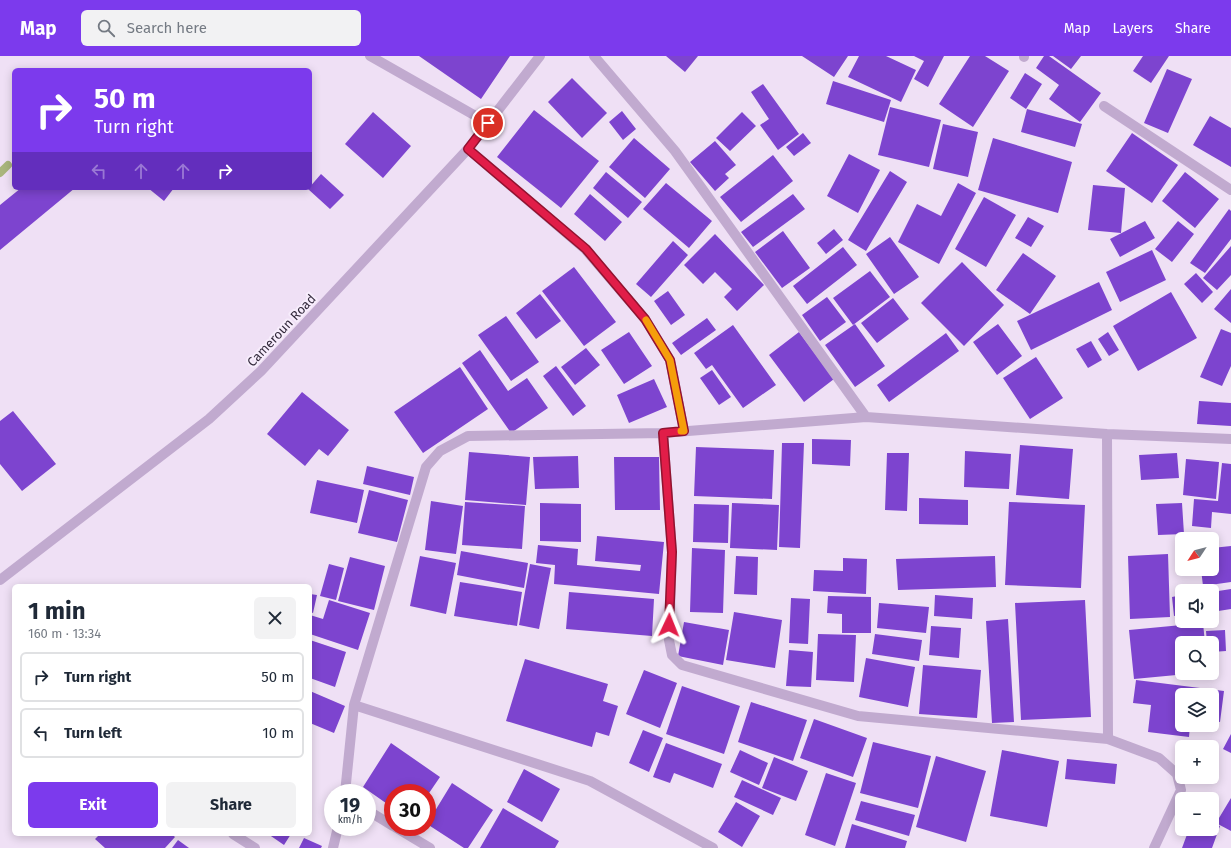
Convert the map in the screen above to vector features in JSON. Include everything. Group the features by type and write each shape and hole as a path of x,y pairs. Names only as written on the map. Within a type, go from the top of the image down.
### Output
{"street":[{"path":"370,56 488,123"},
{"name":"Cameroun Road","path":"0,580 208,419 261,371 468,149 540,56"},
{"path":"594,56 675,151 866,417"},
{"path":"1104,106 1231,190"},
{"path":"468,149 586,249 645,319 670,360 684,431"},
{"path":"346,784 354,705 426,467 440,451 468,436 663,433 866,417 1107,434 1231,439"},
{"path":"663,433 672,552 669,640 672,655 682,665 858,716 1108,739 1160,758 1177,774 1181,790 1154,848"},
{"path":"1107,434 1108,739"},
{"path":"354,705 590,781 713,848"},
{"path":"236,836 255,848"},
{"path":"333,848 336,836"},
{"path":"410,836 430,848"}],"building":[{"path":"419,56 510,56 481,99"},
{"path":"666,56 698,56 685,72"},
{"path":"802,56 848,56 834,77"},
{"path":"859,56 886,56 916,70 901,102 848,77"},
{"path":"914,56 944,56 928,87 914,79 924,61"},
{"path":"970,56 985,56 1009,71 973,127 939,104"},
{"path":"1044,56 1049,56 1101,93 1080,122 1049,99 1059,85 1036,68"},
{"path":"1053,56 1081,56 1071,69"},
{"path":"1143,56 1169,56 1151,83 1133,71"},
{"path":"1167,69 1192,79 1168,133 1144,123"},
{"path":"1025,73 1042,84 1026,109 1010,98"},
{"path":"572,78 607,113 582,138 548,102"},
{"path":"833,81 891,100 884,122 826,104"},
{"path":"763,84 799,134 778,150 760,125 769,119 751,92"},
{"path":"890,107 941,120 929,167 878,155"},
{"path":"1027,109 1082,124 1075,147 1021,132"},
{"path":"534,110 599,161 561,208 497,157"},
{"path":"622,111 636,129 623,140 609,122"},
{"path":"373,112 411,146 383,178 345,144"},
{"path":"742,112 756,126 730,151 716,138"},
{"path":"1210,116 1231,128 1231,167 1193,145"},
{"path":"943,124 978,132 968,177 933,169"},
{"path":"803,133 811,143 794,156 786,147"},
{"path":"1132,133 1178,165 1152,203 1106,171"},
{"path":"634,138 670,169 645,198 609,167"},
{"path":"993,138 1072,162 1058,213 978,190"},
{"path":"715,141 736,165 725,174 729,178 715,191 690,162"},
{"path":"849,154 880,170 858,213 827,196"},
{"path":"773,155 793,181 741,222 720,197"},
{"path":"890,171 907,182 866,251 848,240"},
{"path":"606,172 642,202 628,218 593,188"},
{"path":"1185,172 1219,199 1195,228 1162,201"},
{"path":"321,174 344,195 330,209 309,190 312,190 312,184"},
{"path":"666,183 712,221 689,248 643,209"},
{"path":"958,183 976,193 939,264 898,242 917,204 941,216"},
{"path":"1093,185 1125,188 1121,233 1088,230"},
{"path":"19,190 73,190 0,250 0,205"},
{"path":"150,190 172,190 164,201"},
{"path":"590,194 622,222 605,241 574,214"},
{"path":"793,194 805,209 753,247 741,232"},
{"path":"984,197 1016,215 986,267 955,249"},
{"path":"1229,209 1231,211 1231,239 1205,273 1190,263"},
{"path":"1028,217 1044,226 1031,247 1015,238"},
{"path":"1145,221 1155,238 1120,257 1110,239"},
{"path":"1178,221 1194,234 1172,262 1155,249"},
{"path":"834,229 843,240 826,254 817,243"},
{"path":"783,231 810,268 782,288 755,252"},
{"path":"715,234 764,285 737,311 724,297 732,289 715,272 703,284 684,265"},
{"path":"890,237 919,277 894,294 866,254"},
{"path":"673,241 688,255 651,297 636,284"},
{"path":"1231,246 1231,275 1217,290 1203,278"},
{"path":"843,247 857,265 807,304 793,286"},
{"path":"1152,250 1166,280 1120,302 1106,272"},
{"path":"1023,253 1056,276 1030,314 996,290"},
{"path":"962,262 1004,305 964,346 921,303"},
{"path":"574,267 616,322 584,346 542,291"},
{"path":"870,271 890,297 853,325 833,298"},
{"path":"1196,273 1213,292 1202,303 1184,284"},
{"path":"1099,282 1112,310 1031,350 1017,321"},
{"path":"1231,289 1231,323 1214,309"},
{"path":"668,291 685,315 671,325 654,301"},
{"path":"1171,292 1197,338 1138,371 1113,326"},
{"path":"540,294 561,321 536,339 516,313"},
{"path":"827,297 846,322 820,341 802,315"},
{"path":"893,298 909,319 877,343 861,323"},
{"path":"506,316 539,362 511,381 478,335"},
{"path":"707,318 716,330 681,355 672,343"},
{"path":"855,324 885,366 855,387 825,345"},
{"path":"998,324 1022,356 997,375 973,342"},
{"path":"733,325 776,385 743,408 712,365 706,369 694,353"},
{"path":"1221,329 1231,333 1231,366 1222,386 1200,377"},
{"path":"629,332 652,366 624,384 601,350"},
{"path":"799,332 834,379 804,402 769,355"},
{"path":"1108,332 1119,350 1109,356 1098,339"},
{"path":"946,333 959,351 889,402 877,385"},
{"path":"1091,341 1102,360 1088,368 1076,349"},
{"path":"586,348 600,365 575,385 561,367"},
{"path":"480,350 508,391 527,378 548,408 511,433 462,363"},
{"path":"1036,357 1063,398 1030,419 1003,378"},
{"path":"556,366 586,406 573,416 543,376"},
{"path":"460,367 488,409 423,453 394,412"},
{"path":"712,370 731,397 719,405 700,378"},
{"path":"654,379 667,407 629,423 617,395"},
{"path":"302,392 349,430 328,456 319,449 305,466 267,434"},
{"path":"1199,401 1231,403 1231,426 1197,424"},
{"path":"13,411 56,464 22,491 0,464 0,421"},
{"path":"812,439 851,440 850,466 812,464"},
{"path":"782,443 804,443 800,548 779,547"},
{"path":"1020,445 1073,449 1069,499 1016,495"},
{"path":"696,447 774,450 772,499 694,496"},
{"path":"965,451 1011,454 1009,489 964,487"},
{"path":"469,452 530,457 526,505 465,500"},
{"path":"887,453 909,453 907,511 885,510"},
{"path":"1177,453 1179,478 1141,480 1139,455"},
{"path":"578,456 579,488 535,489 533,457"},
{"path":"614,457 659,457 660,510 615,510"},
{"path":"1186,459 1219,462 1216,499 1183,495"},
{"path":"1222,463 1231,464 1231,514 1212,512 1211,528 1192,526 1194,499 1218,501"},
{"path":"367,466 414,477 410,495 363,484"},
{"path":"317,480 364,490 357,523 310,513"},
{"path":"369,490 408,500 397,542 358,533"},
{"path":"919,498 968,500 968,525 919,524"},
{"path":"431,501 463,506 456,554 425,550"},
{"path":"465,502 525,506 522,549 462,545"},
{"path":"1009,502 1085,505 1081,588 1005,585"},
{"path":"540,503 581,504 581,542 540,541"},
{"path":"732,503 779,505 777,550 730,548"},
{"path":"1182,503 1184,532 1175,532 1175,534 1158,535 1156,504"},
{"path":"694,504 729,505 728,543 693,542"},
{"path":"597,536 664,542 659,594 554,584 555,565 536,563 538,545 578,549 577,565 640,571 641,565 595,561"},
{"path":"1231,546 1231,582 1203,584 1202,576 1219,576 1219,547"},
{"path":"692,548 725,550 723,613 690,612"},
{"path":"461,551 528,563 524,588 457,575"},
{"path":"1168,554 1170,617 1130,619 1128,556"},
{"path":"420,556 456,563 446,614 410,606"},
{"path":"736,556 758,557 757,595 734,594"},
{"path":"995,556 996,587 898,590 896,559"},
{"path":"350,557 385,566 374,610 338,601"},
{"path":"843,558 867,559 866,594 813,591 814,570 843,571"},
{"path":"329,564 344,568 336,600 320,596"},
{"path":"530,564 551,568 539,629 519,625"},
{"path":"460,582 522,592 517,626 454,616"},
{"path":"1231,589 1231,609 1219,611 1219,591"},
{"path":"569,592 654,599 652,636 566,629"},
{"path":"312,594 317,595 312,613"},
{"path":"935,595 973,598 972,619 934,616"},
{"path":"828,596 871,597 871,633 842,633 842,614 827,613"},
{"path":"1175,596 1175,616 1174,616 1172,597"},
{"path":"791,598 810,599 808,644 789,643"},
{"path":"329,600 370,613 358,650 312,635 312,616 323,619"},
{"path":"1085,600 1091,717 1021,720 1015,603"},
{"path":"879,603 929,607 926,633 877,628"},
{"path":"734,612 782,620 775,668 726,660"},
{"path":"1008,619 1014,722 992,723 986,621"},
{"path":"684,622 729,630 723,665 678,656"},
{"path":"931,626 961,628 959,658 929,655"},
{"path":"1175,626 1175,628 1204,628 1204,636 1175,636 1175,675 1134,679 1129,630"},
{"path":"1225,630 1226,651 1219,652 1219,636 1206,636 1206,631"},
{"path":"818,634 856,635 854,682 816,680"},
{"path":"875,634 922,640 919,661 872,654"},
{"path":"312,641 346,652 335,687 312,679"},
{"path":"789,650 813,652 811,687 786,686"},
{"path":"866,658 915,667 908,707 859,697"},
{"path":"525,659 608,684 603,701 618,706 609,736 596,732 592,747 506,721"},
{"path":"923,665 981,670 977,718 919,714"},
{"path":"644,670 677,683 660,728 626,714"},
{"path":"1136,680 1200,688 1175,688 1175,732 1189,732 1189,737 1148,732 1151,705 1133,703"},
{"path":"682,686 740,706 724,754 666,734"},
{"path":"1219,690 1224,691 1219,722"},
{"path":"312,692 345,706 334,733 312,724"},
{"path":"751,702 807,720 793,761 738,742"},
{"path":"814,719 867,738 853,777 800,758"},
{"path":"643,730 663,738 649,772 629,763"},
{"path":"1231,734 1231,753 1223,749"},
{"path":"873,742 931,756 918,808 860,793"},
{"path":"391,743 440,777 435,784 384,784 384,802 376,796 376,784 365,784"},
{"path":"666,743 722,764 713,788 674,773 670,783 653,777"},
{"path":"740,750 768,763 759,785 730,772"},
{"path":"1002,750 1059,761 1047,827 990,816"},
{"path":"936,756 986,771 966,842 916,827"},
{"path":"774,757 808,771 796,801 762,788"},
{"path":"1067,759 1117,764 1115,784 1065,779"},
{"path":"524,769 560,789 542,822 507,802"},
{"path":"826,773 856,783 835,846 805,835"},
{"path":"742,780 781,798 773,815 734,797"},
{"path":"452,783 493,810 468,848 464,848 436,830 436,809"},
{"path":"1231,798 1231,831 1219,825 1219,818"},
{"path":"861,801 915,815 909,836 855,820"},
{"path":"736,802 760,816 742,847 718,832"},
{"path":"503,808 559,841 555,848 480,848"},
{"path":"852,824 907,841 905,848 845,848"},
{"path":"98,836 175,837 165,848 105,848 95,839"},
{"path":"271,836 290,836 284,845"},
{"path":"1186,836 1216,836 1212,848 1182,848"},
{"path":"304,838 322,846 321,848 299,848"},
{"path":"178,840 189,848 172,848"}],"waterway":[{"path":"0,173 8,165"}],"slow traffic":[{"path":"646,320 670,360 684,431 681,431"}],"route":[{"path":"488,123 468,149 586,249 645,319 670,360 684,431 663,433 672,552 669,625"}]}
